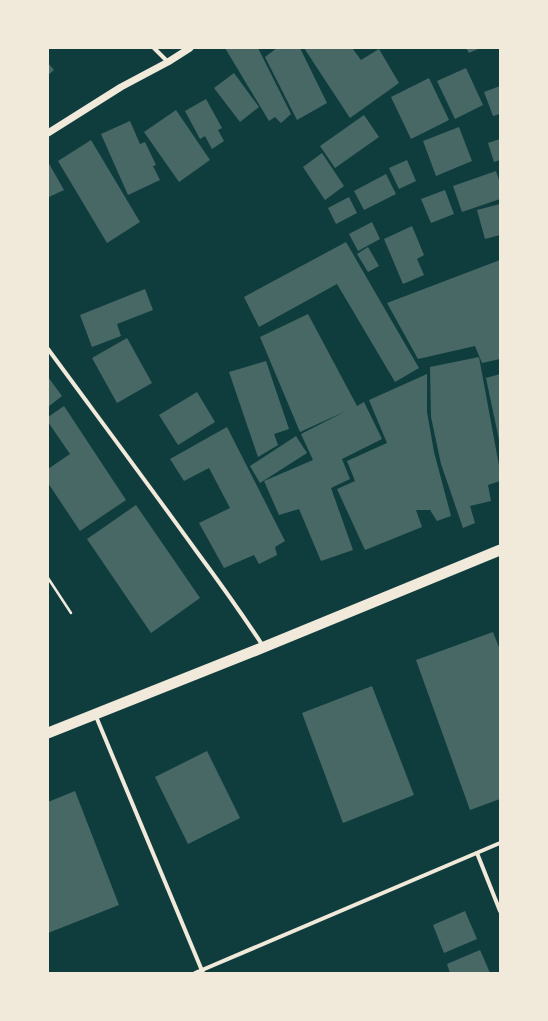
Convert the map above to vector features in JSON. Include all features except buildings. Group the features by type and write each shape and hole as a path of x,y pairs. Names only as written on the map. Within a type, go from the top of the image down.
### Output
{"highway":[{"path":"48,733 264,647 500,550"}],"street":[{"path":"154,48 168,62"},
{"path":"48,133 121,87 168,62 190,48"},
{"path":"48,349 116,439 245,618 264,647"},
{"path":"95,714 203,972"},
{"path":"195,973 203,972 500,843"},
{"path":"476,853 500,911"}],"path":[{"path":"48,578 71,613"},
{"path":"48,585 52,584"}]}
